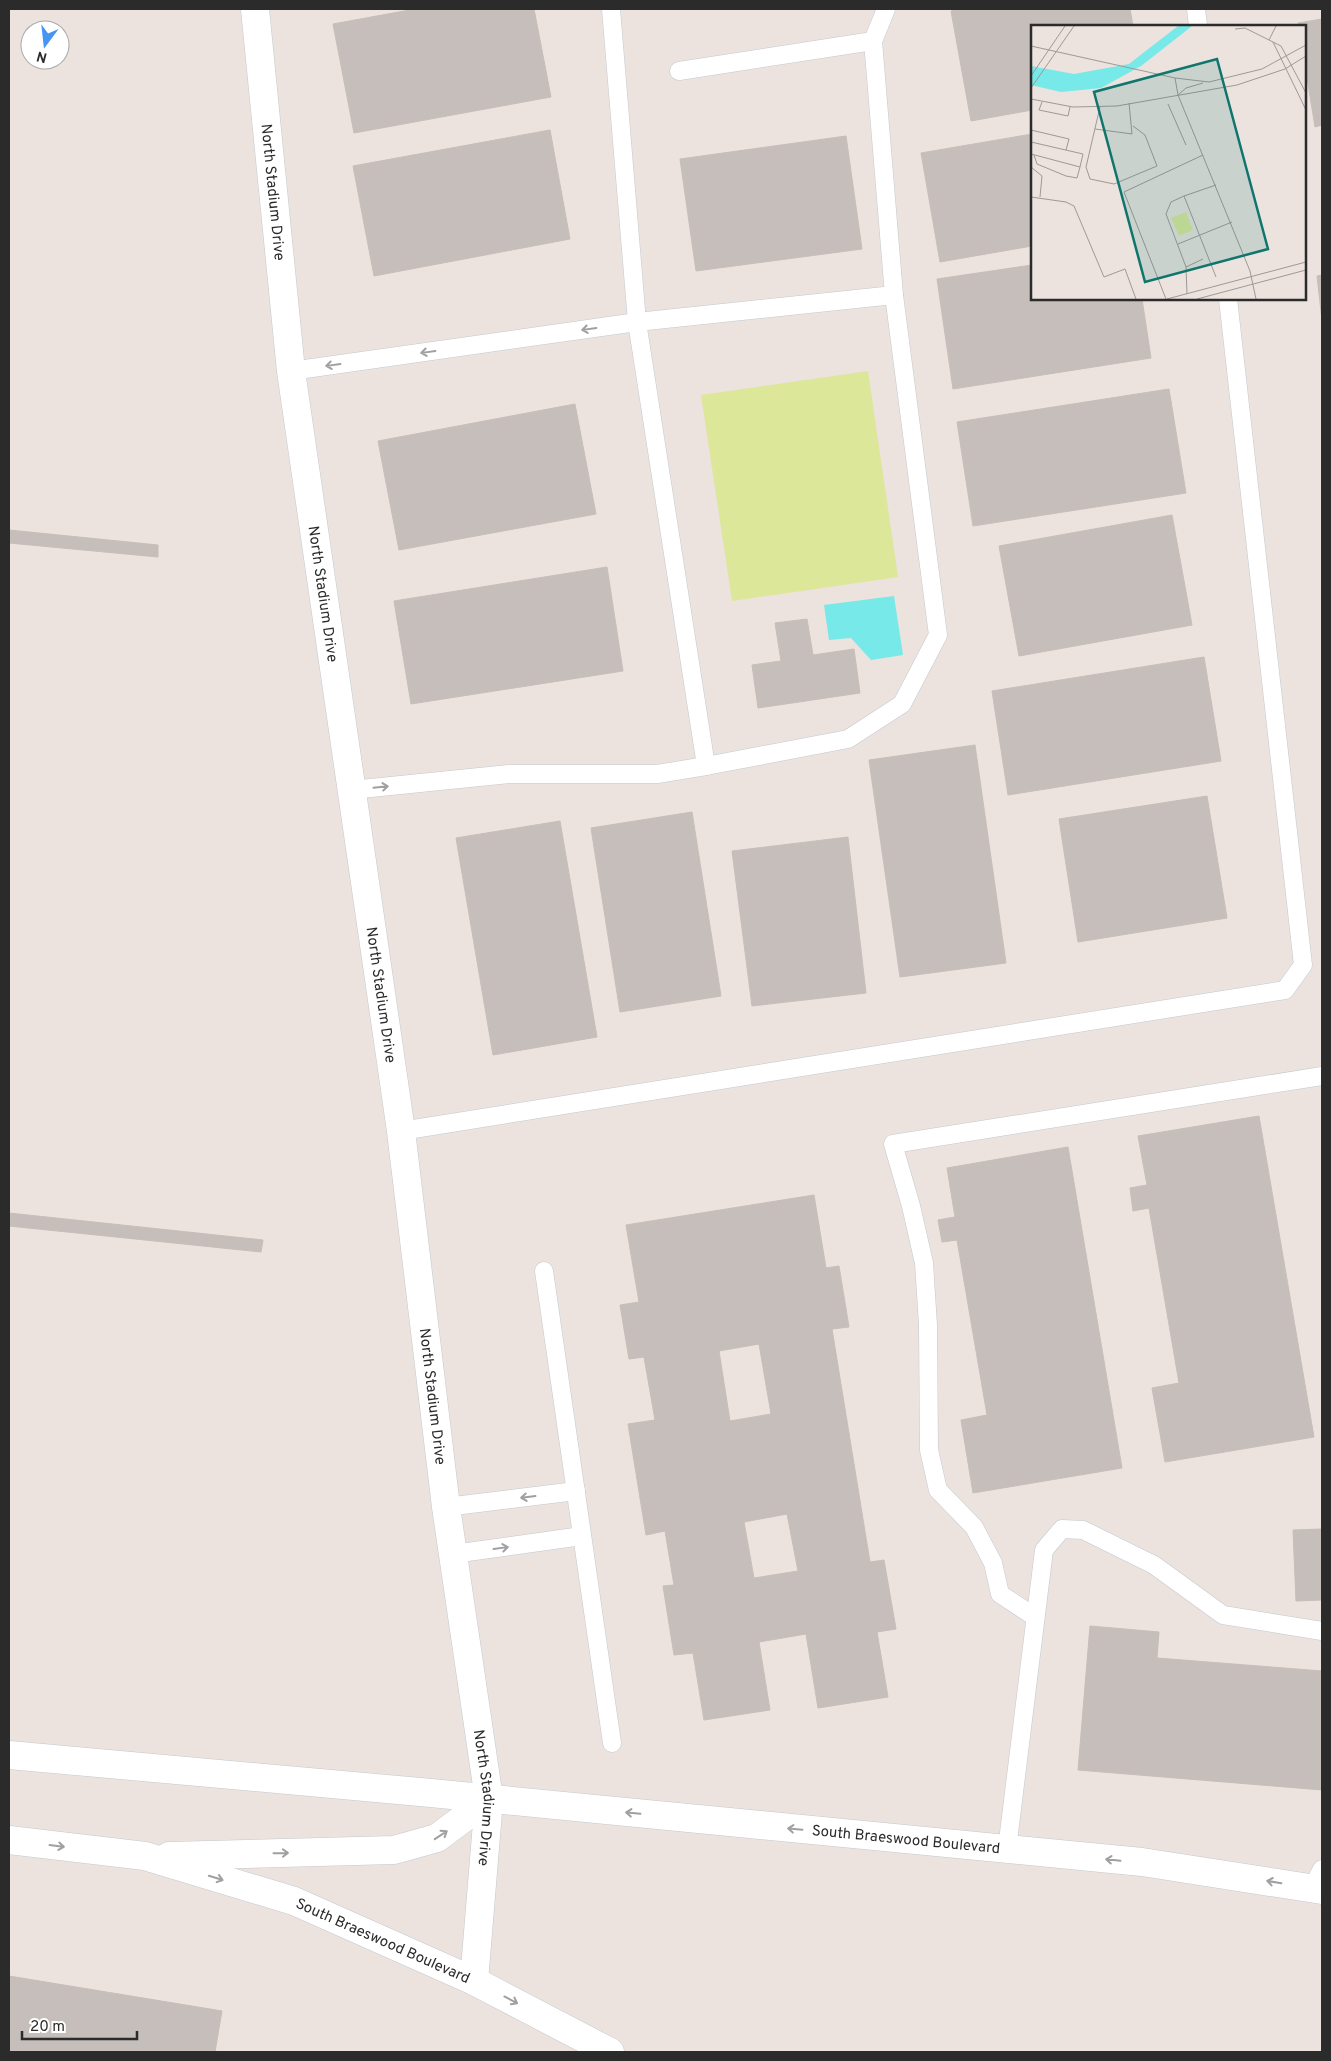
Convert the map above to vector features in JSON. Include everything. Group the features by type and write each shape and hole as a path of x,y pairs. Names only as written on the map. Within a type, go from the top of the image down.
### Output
{"main road":[{"name":"North Stadium Drive","path":"255,9 291,371 401,1131 446,1507 489,1798 474,1981"},
{"name":"South Braeswood Boulevard","path":"9,1755 489,1798 1142,1862 1319,1882"},
{"name":"South Braeswood Boulevard","path":"9,1840 145,1856 394,1850 437,1838 489,1798"},
{"name":"South Braeswood Boulevard","path":"145,1856 294,1901 474,1981 610,2052"}],"lane":[{"path":"610,9 637,322 706,766"},
{"path":"351,790 508,774 657,774 848,740 902,704 938,635 894,295 872,41 886,9"},
{"path":"1196,9 1198,25"},
{"path":"680,71 872,41"},
{"path":"291,371 637,322 894,295"},
{"path":"401,1131 1285,990 1303,965 1228,300"},
{"path":"1035,1617 1000,1594 993,1563 974,1527 938,1490 930,1450 928,1325 924,1262 894,1144 1322,1076"},
{"path":"544,1271 612,1743"},
{"path":"446,1507 576,1491"},
{"path":"1007,1849 1044,1550 1062,1529 1082,1530 1154,1565 1223,1615 1322,1631"},
{"path":"453,1554 582,1536"}],"green space":[{"path":"868,371 898,577 732,601 701,395"}],"water":[{"path":"894,596 903,655 871,660 851,638 829,640 824,605"}],"building":[{"path":"415,9 534,9 551,97 354,133 333,24"},
{"path":"965,9 1130,9 1133,25 1031,25 1031,110 971,121 951,11"},
{"path":"1322,19 1322,125 1315,127 1306,71 1306,25 1298,25 1298,23"},
{"path":"550,130 570,239 374,276 353,166"},
{"path":"1031,134 1031,246 940,262 921,153"},
{"path":"846,136 862,249 696,271 680,159"},
{"path":"1031,265 1031,300 1142,300 1151,358 953,389 937,279"},
{"path":"1322,275 1322,320 1317,276"},
{"path":"1169,389 1186,493 973,526 957,422"},
{"path":"575,404 596,514 399,550 378,441"},
{"path":"1172,515 1192,625 1019,656 999,546"},
{"path":"9,530 158,545 158,557 9,543"},
{"path":"607,567 623,671 411,704 394,601"},
{"path":"807,619 813,655 854,649 860,693 758,708 752,665 781,661 775,623"},
{"path":"1204,657 1221,761 1008,795 992,691"},
{"path":"975,745 1006,963 900,977 869,760"},
{"path":"1207,796 1227,918 1078,942 1059,819"},
{"path":"692,812 721,996 620,1012 591,828"},
{"path":"560,821 597,1037 493,1055 456,838"},
{"path":"848,837 866,993 752,1006 732,851"},
{"path":"1259,1116 1314,1437 1165,1462 1152,1388 1179,1383 1149,1208 1133,1211 1130,1188 1147,1185 1138,1136"},
{"path":"1068,1147 1122,1468 973,1493 961,1420 987,1415 957,1240 942,1242 938,1220 955,1217 947,1168"},
{"path":"814,1195 826,1268 839,1266 849,1327 832,1329 870,1562 884,1560 896,1629 877,1632 888,1697 818,1708 806,1634 759,1642 770,1710 704,1720 693,1653 674,1655 663,1586 674,1585 665,1531 646,1535 628,1424 655,1420 644,1357 629,1359 620,1305 639,1302 626,1225","holes":["759,1344 771,1414 730,1421 719,1351","787,1514 798,1571 754,1578 744,1522"]},
{"path":"9,1213 263,1240 261,1252 9,1226"},
{"path":"1322,1529 1322,1600 1296,1601 1293,1530"},
{"path":"1090,1626 1159,1632 1157,1658 1322,1671 1322,1790 1078,1770"},
{"path":"9,1976 222,2011 215,2052 9,2052"}]}
